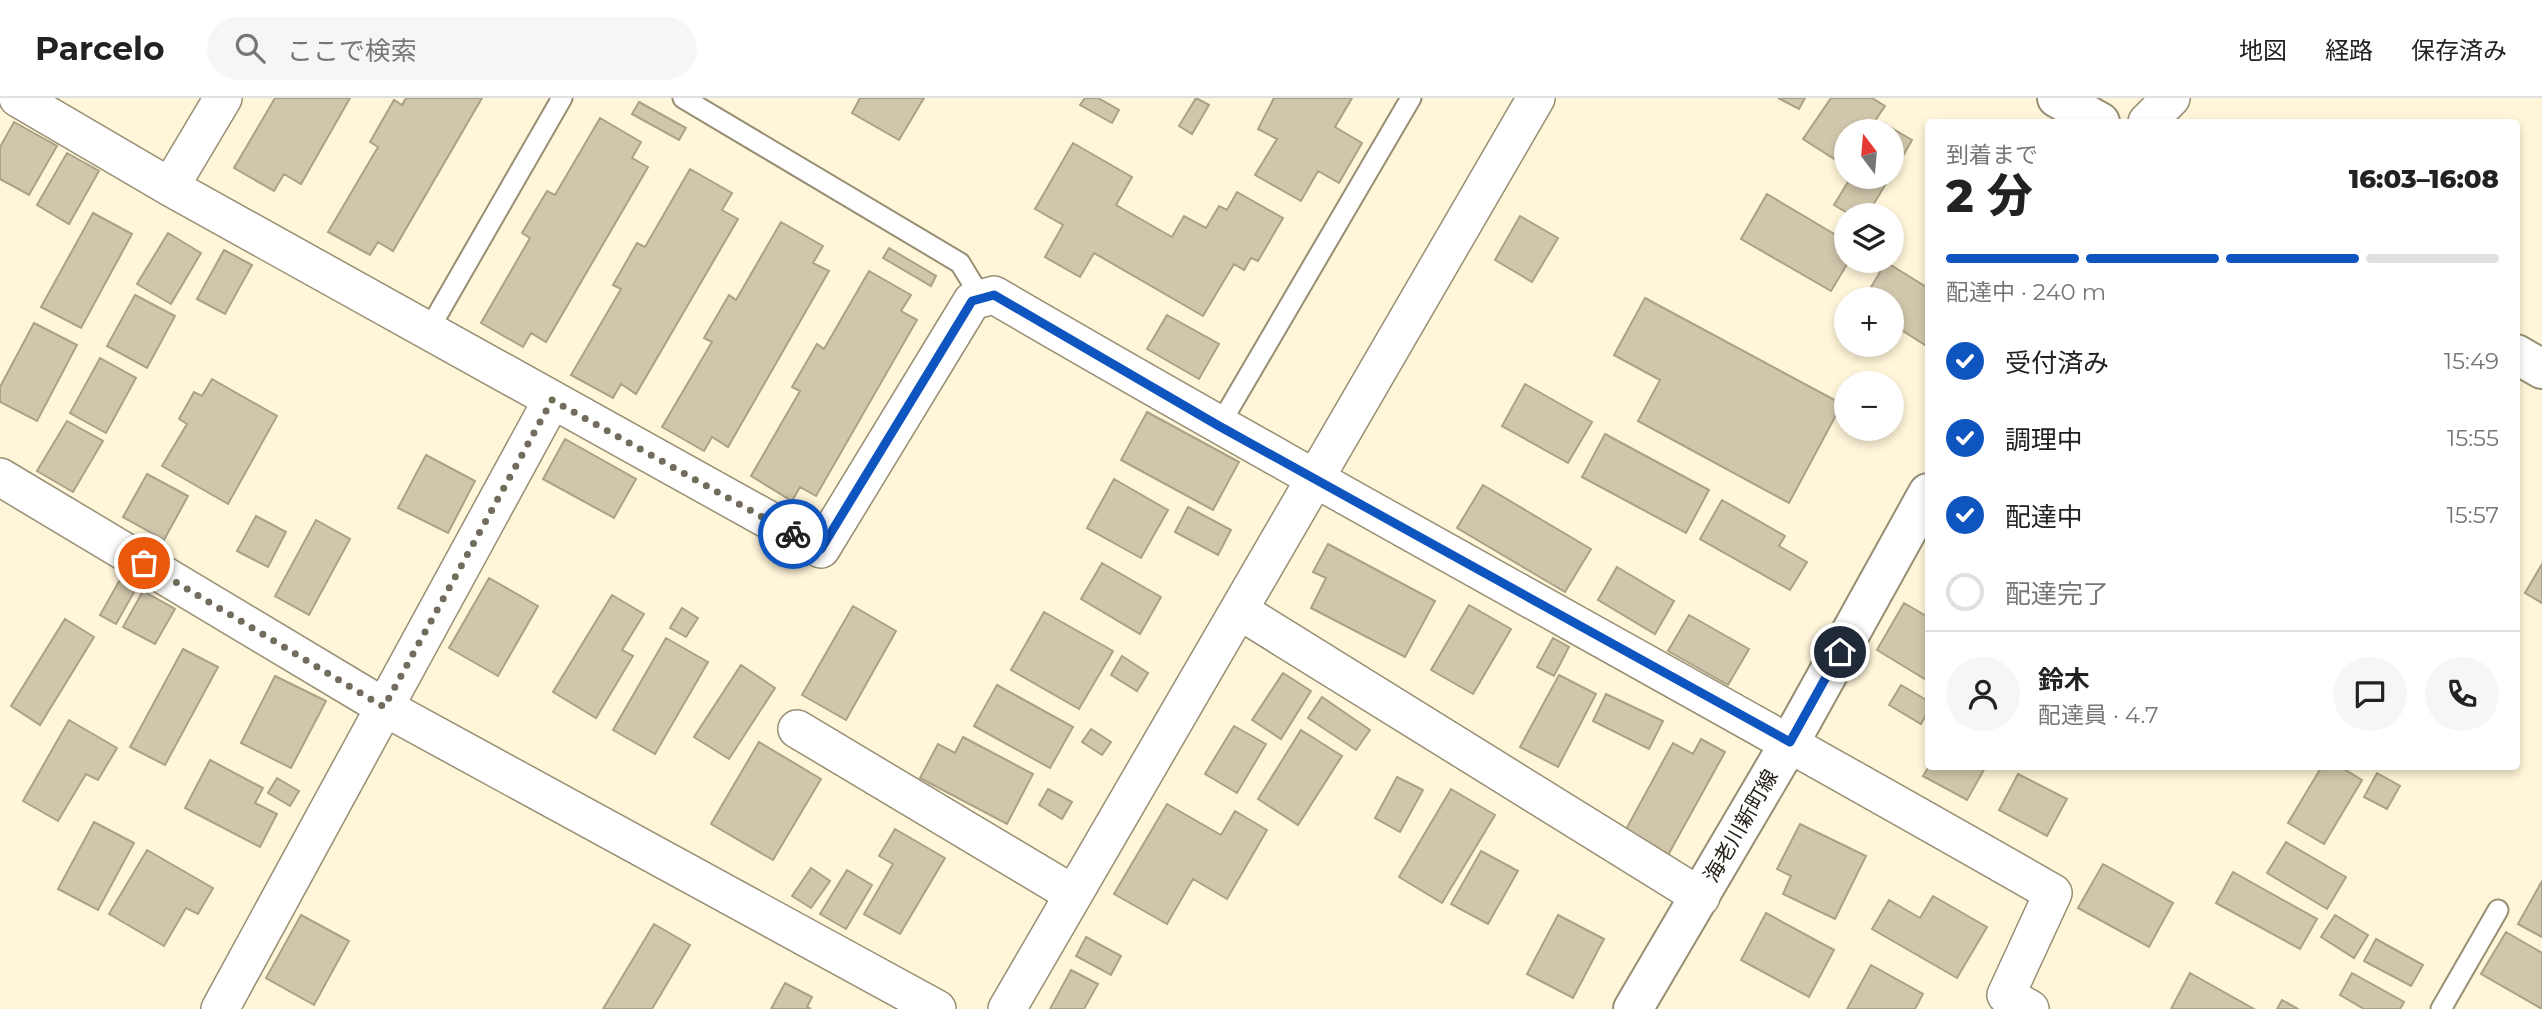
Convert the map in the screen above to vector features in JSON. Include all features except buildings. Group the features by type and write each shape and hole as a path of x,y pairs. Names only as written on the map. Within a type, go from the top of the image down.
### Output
{"main road":[{"path":"2057,98 2095,119"},
{"path":"2520,357 2542,369"},
{"name":"海老川新町線","path":"1633,1009 1790,742 1925,498"}],"street":[{"path":"18,98 170,187 821,549 972,301 994,295 1219,426 1790,742 2053,893 2006,995 2030,1009"},
{"path":"170,187 223,98"},
{"path":"1006,1009 1240,611 1536,98"},
{"path":"2150,119 2171,98"},
{"path":"220,1009 552,400"},
{"path":"0,477 384,707 937,1009"},
{"path":"1240,611 1701,897"},
{"path":"797,729 1073,894"}],"lane":[{"path":"428,331 562,98"},
{"path":"683,98 960,263 982,299"},
{"path":"1219,426 1411,98"},
{"path":"2441,1009 2498,910"}],"way so far":[{"path":"144,563 384,707 552,400 793,534"}],"route":[{"path":"793,534 821,549 972,301 994,295 1219,426 1790,742 1840,652"}]}
